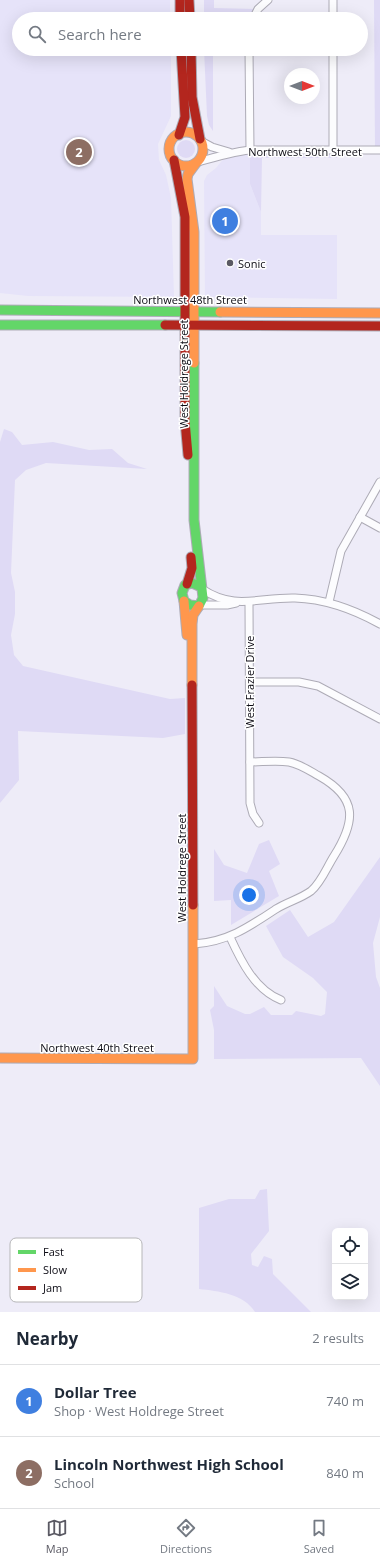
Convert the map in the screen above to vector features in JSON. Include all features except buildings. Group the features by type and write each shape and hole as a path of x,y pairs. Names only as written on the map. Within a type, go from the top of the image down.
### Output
{"main road":[{"path":"180,0 180,12"},
{"path":"189,0 190,12"},
{"path":"181,56 185,117 183,127 174,138 170,148 174,160 182,166 197,162 203,152 192,97 191,56"},
{"path":"178,135 192,134 200,140"},
{"name":"West Holdrege Street","path":"174,160 184,208 185,421 188,445 189,526 192,564 186,584"},
{"name":"West Holdrege Street","path":"197,162 188,174 187,185 194,220 194,520 202,588"},
{"name":"Northwest 48th Street","path":"0,310 380,313"},
{"path":"0,325 184,327 380,326"},
{"path":"186,584 194,584 202,588 203,598 199,606 190,605 184,601 182,589 186,584"},
{"name":"West Holdrege Street","path":"184,601 192,676"},
{"name":"West Holdrege Street","path":"193,1059 194,944 192,676 193,618 199,606"},
{"name":"Northwest 40th Street","path":"0,1058 193,1059"}],"street":[{"path":"332,0 332,12"},
{"path":"256,12 266,1"},
{"path":"249,56 250,150"},
{"path":"332,56 332,150"},
{"name":"Northwest 50th Street","path":"200,140 212,147 229,152 250,150 380,150"},
{"name":"Northwest 50th Street","path":"197,162 224,155 229,152"},
{"path":"329,602 341,551 380,482"},
{"path":"360,517 380,528"},
{"path":"202,588 219,599 236,603"},
{"path":"199,606 227,605 293,598 329,602 356,612 380,624"},
{"name":"West Frazier Drive","path":"249,603 250,803 253,814 259,823"},
{"path":"250,682 299,682 318,686 380,719"},
{"path":"194,944 230,937 253,925 278,908 312,890 344,840 349,826 349,811 347,803 338,789 331,783 294,763 250,762"},
{"path":"230,937 239,956 257,982 268,994 281,1000"}],"shaded area":[{"path":"0,0 170,0 170,12 12,12 12,56 171,56 171,116 158,144 159,160 166,175 171,198 174,297 28,296 0,293"},
{"path":"204,0 214,0 214,8 258,9 256,12 204,12"},
{"path":"374,0 380,0 380,150 375,150"},
{"path":"204,56 213,56 213,131 209,125 207,116"},
{"path":"186,140 192,143 195,149 192,155 186,158 180,155 177,149 180,143"},
{"path":"250,150 250,184 261,212 261,235 337,235 337,299 205,297 204,181 207,175 216,168 229,152"},
{"path":"250,150 337,150 337,158 262,158 261,212 250,184"},
{"path":"4,429 12,432 22,445 53,442 89,450 112,449 128,463 147,469 46,463 26,470 15,480 11,573 15,592 15,614 11,635 14,655 23,666 170,699 185,698 185,734 163,738 18,731 19,780 0,803 0,442"},
{"path":"269,840 280,864 269,871 279,896 231,925 231,900 214,901 214,849 224,865 247,873 259,844"},
{"path":"380,857 380,917 373,943 376,977 380,988 380,1086 361,1058 214,1059 214,1030 210,1010 214,1006 214,986 227,1006 245,1014 250,1014 264,1007 271,1015 292,1015 296,1011 321,1016 325,1014 327,992 313,978 283,957 266,926 290,910 308,937 334,922"},
{"path":"267,1189 269,1231 251,1254 252,1265 258,1267 264,1256 272,1259 273,1274 311,1312 255,1312 244,1301 230,1294 199,1289 199,1208 229,1199 255,1199 260,1190"}],"traffic: fast":[{"path":"0,310 220,312"},
{"path":"0,325 165,325"},
{"path":"194,363 194,520 203,598 199,606 190,605 184,601 182,593 185,585 192,583 201,587"}],"traffic: slow":[{"path":"186,132 198,137 203,149 198,161 186,166 174,161 169,149 174,137 186,132"},
{"path":"194,363 194,232 187,179 188,174 196,163"},
{"path":"220,312 380,313"},
{"path":"184,601 187,635"},
{"path":"192,685 192,624 193,615 199,606"},
{"path":"0,1058 193,1059 193,905"}],"traffic: jam":[{"path":"180,0 180,12"},
{"path":"189,0 190,12"},
{"path":"179,135 185,117 181,56"},
{"path":"191,56 192,97 200,139"},
{"path":"174,160 185,217 185,421 188,455"},
{"path":"165,325 380,326"},
{"path":"187,584 192,568 191,557"},
{"path":"192,685 193,905"}],"place":[{"name":"Lincoln Northwest High School","path":"79,152"},
{"name":"Dollar Tree","path":"225,221"},
{"name":"Sonic","path":"230,263"}]}
